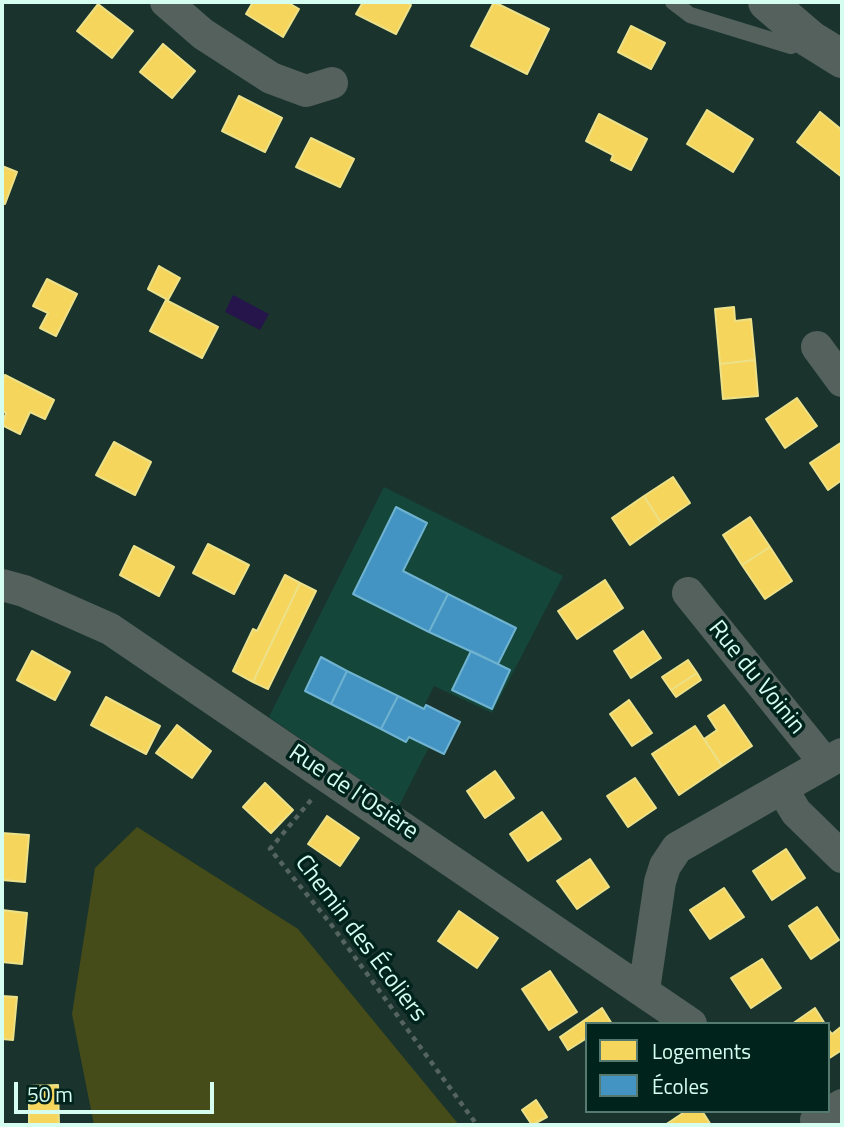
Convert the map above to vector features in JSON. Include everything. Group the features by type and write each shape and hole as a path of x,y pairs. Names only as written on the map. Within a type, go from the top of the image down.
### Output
{"street":[{"path":"166,2 203,34 271,78 306,91 332,83"},
{"path":"767,2 810,38 842,59"},
{"path":"817,347 842,382"},
{"name":"Rue de l'Osière","path":"2,585 24,591 110,629 688,1022"},
{"name":"Rue du Voinin","path":"688,593 834,759"},
{"path":"644,990 660,882 665,866 677,848 834,759"},
{"path":"782,789 796,812 842,857"}],"lane":[{"path":"673,2 690,15 791,46 810,38"}],"path":[{"name":"Chemin des Écoliers","path":"330,778 270,849 330,923 477,1125"}],"shaded area":[{"path":"233,295 269,314 260,330 225,312"},
{"path":"384,487 563,576 492,713 434,686 409,737 429,747 399,806 269,717"},
{"path":"137,827 298,929 459,1125 94,1125 72,1014 95,868"}],"building: Logements":[{"path":"253,2 287,2 299,9 283,37 246,14"},
{"path":"363,2 406,2 411,5 396,34 356,14"},
{"path":"494,2 549,29 527,74 471,46"},
{"path":"98,4 133,31 112,58 77,31"},
{"path":"631,26 665,43 651,69 618,52"},
{"path":"163,44 195,71 172,98 140,72"},
{"path":"239,96 282,118 265,152 222,131"},
{"path":"707,110 753,139 733,172 687,144"},
{"path":"820,112 842,130 842,177 797,142"},
{"path":"599,114 647,139 631,170 611,160 613,155 586,141"},
{"path":"311,138 354,159 340,187 296,167"},
{"path":"2,166 17,172 5,204 2,203"},
{"path":"159,266 180,278 168,300 148,289"},
{"path":"47,279 77,294 56,336 40,328 48,313 33,306"},
{"path":"166,300 218,327 202,358 150,331"},
{"path":"734,307 735,321 751,319 755,360 720,364 715,309"},
{"path":"755,360 758,396 723,399 720,364"},
{"path":"5,375 54,400 45,419 30,412 20,434 2,425 6,413 2,411 2,382"},
{"path":"797,398 817,426 785,448 766,419"},
{"path":"114,442 151,462 135,495 96,475"},
{"path":"842,442 842,480 828,490 810,463"},
{"path":"673,477 690,503 661,523 644,496"},
{"path":"644,496 661,523 630,545 612,518"},
{"path":"750,517 770,547 742,565 723,535"},
{"path":"208,544 249,565 234,594 193,573"},
{"path":"134,546 174,567 159,596 120,575"},
{"path":"770,547 792,581 765,599 742,565"},
{"path":"285,575 300,583 253,682 233,671 253,629 257,631"},
{"path":"605,580 623,608 577,639 558,611"},
{"path":"300,583 316,591 268,689 253,682"},
{"path":"643,631 661,658 631,678 614,651"},
{"path":"32,651 70,672 55,700 17,680"},
{"path":"688,660 697,673 671,690 662,677"},
{"path":"697,673 701,680 676,697 671,690"},
{"path":"106,697 160,726 146,754 91,725"},
{"path":"629,700 652,733 632,746 610,714"},
{"path":"724,705 752,746 722,766 704,739 717,730 708,716"},
{"path":"177,725 211,751 192,778 156,753"},
{"path":"695,726 722,766 679,795 652,754"},
{"path":"495,771 514,798 485,818 467,791"},
{"path":"635,778 656,808 628,827 607,796"},
{"path":"265,783 293,810 271,833 243,807"},
{"path":"542,812 561,839 528,861 510,834"},
{"path":"327,816 359,838 340,866 308,844"},
{"path":"2,833 29,835 25,882 2,880"},
{"path":"786,849 805,878 772,900 753,871"},
{"path":"590,859 609,887 577,909 557,881"},
{"path":"724,888 744,917 710,939 690,910"},
{"path":"817,907 839,940 811,959 789,926"},
{"path":"2,910 27,913 22,964 2,962"},
{"path":"459,911 498,938 477,968 438,941"},
{"path":"762,959 781,988 751,1008 731,978"},
{"path":"550,971 577,1012 549,1030 522,989"},
{"path":"2,996 17,997 13,1040 2,1039"},
{"path":"602,1008 611,1022 585,1022 585,1039 568,1050 560,1037"},
{"path":"815,1008 824,1022 795,1022"},
{"path":"842,1026 842,1050 830,1058 830,1032 832,1034"},
{"path":"58,1085 59,1125 29,1125 29,1086"},
{"path":"536,1100 547,1117 532,1125 522,1110"},
{"path":"683,1113 703,1113 711,1125 665,1125"}],"building: Écoles":[{"path":"396,507 427,523 403,571 448,594 429,632 353,594"},
{"path":"448,594 516,628 498,664 429,632"},
{"path":"471,651 510,670 492,709 452,690"},
{"path":"321,657 347,671 331,704 305,691"},
{"path":"347,671 398,696 381,729 331,704"},
{"path":"398,696 424,709 426,705 460,722 444,754 409,737 406,742 381,729"}]}
